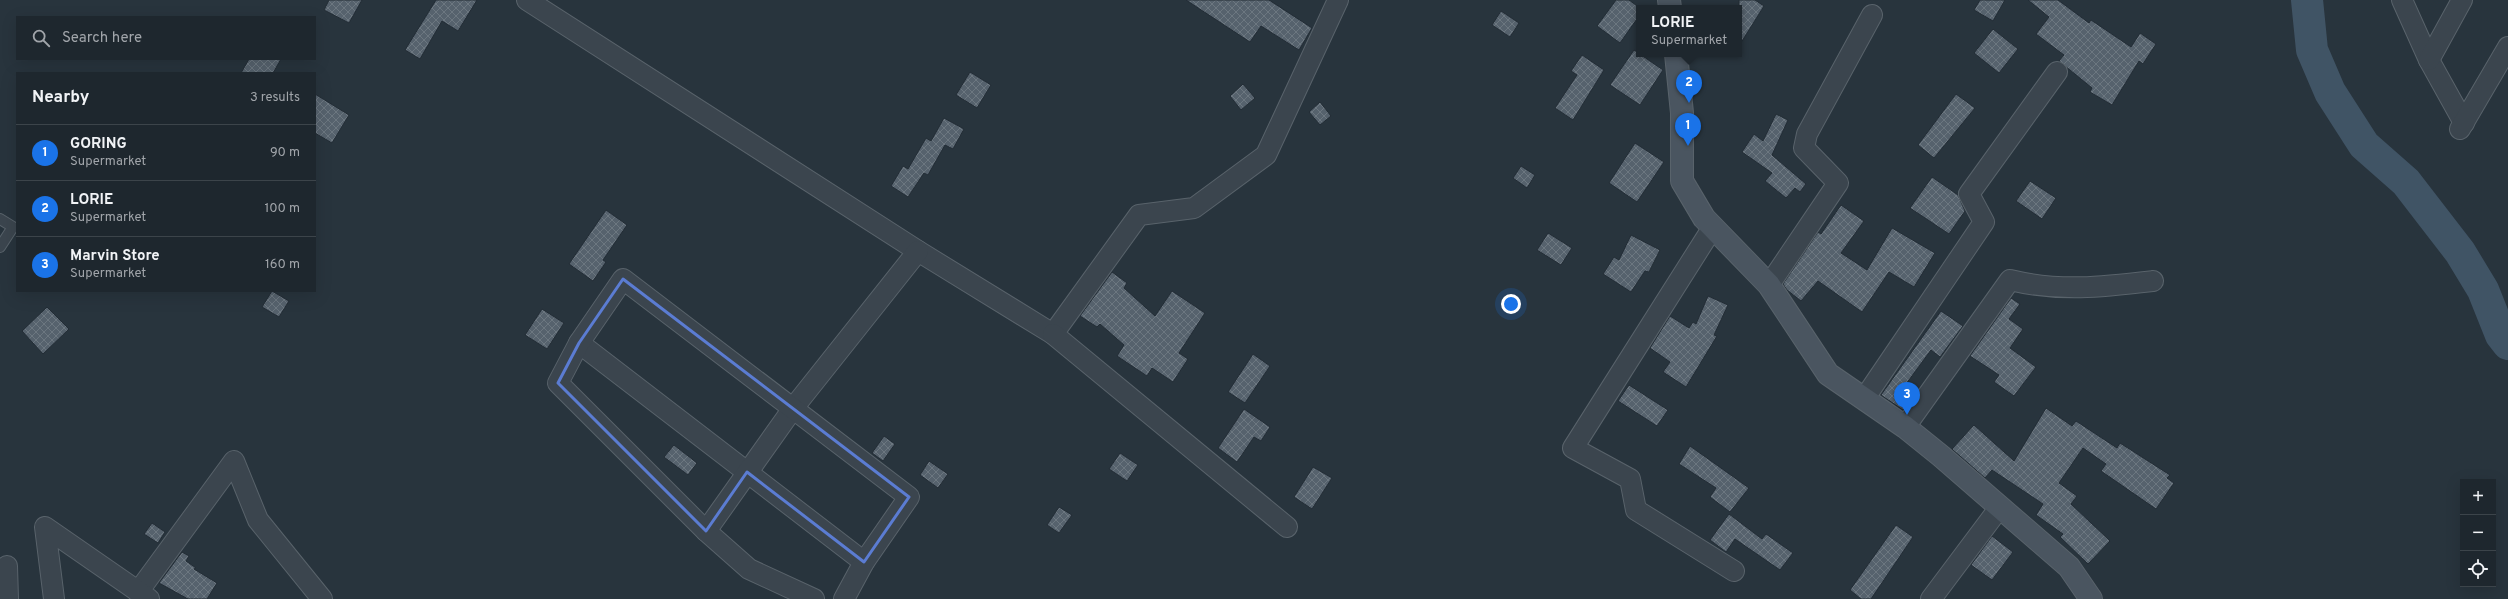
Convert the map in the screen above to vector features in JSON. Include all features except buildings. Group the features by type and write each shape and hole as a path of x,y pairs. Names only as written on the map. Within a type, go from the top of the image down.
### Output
{"street":[{"path":"527,0 918,251 1053,334 1287,526"},
{"path":"1053,334 1139,215 1194,208 1266,155 1338,0"},
{"path":"2402,0 2429,60 2462,126 2508,47"},
{"path":"2429,60 2462,0"},
{"path":"1769,285 1838,183 1804,148 1807,134 1872,15"},
{"path":"1676,57 1682,113 1682,180 1704,218 1769,285 1828,374 1905,427 2069,567 2091,599"},
{"path":"1864,399 1984,222 1969,194 2057,72"},
{"path":"1713,227 1573,448 1630,478 1636,510 1734,571"},
{"path":"706,531 794,407 918,251"},
{"path":"814,599 749,569 706,531 558,383 579,342 623,279 794,407 909,497 864,562 844,599"},
{"path":"1905,427 2010,280 2031,285 2084,289 2153,281"},
{"path":"579,342 864,562"},
{"path":"54,599 45,527 143,595 234,461 258,520 322,599"},
{"path":"1931,599 2000,508"},
{"path":"7,566 8,599"}],"lane":[{"path":"0,219 13,227 0,247"}],"highlighted area":[{"path":"623,279 909,497 864,562 747,472 706,531 558,383 579,343"}],"waterway":[{"path":"2307,0 2312,50 2330,92 2364,145 2406,182 2460,252 2483,290 2501,335 2508,344"}],"place":[{"name":"LORIE","path":"1689,103"},
{"name":"GORING","path":"1688,146"},
{"name":"Marvin Store","path":"1907,415"}]}
